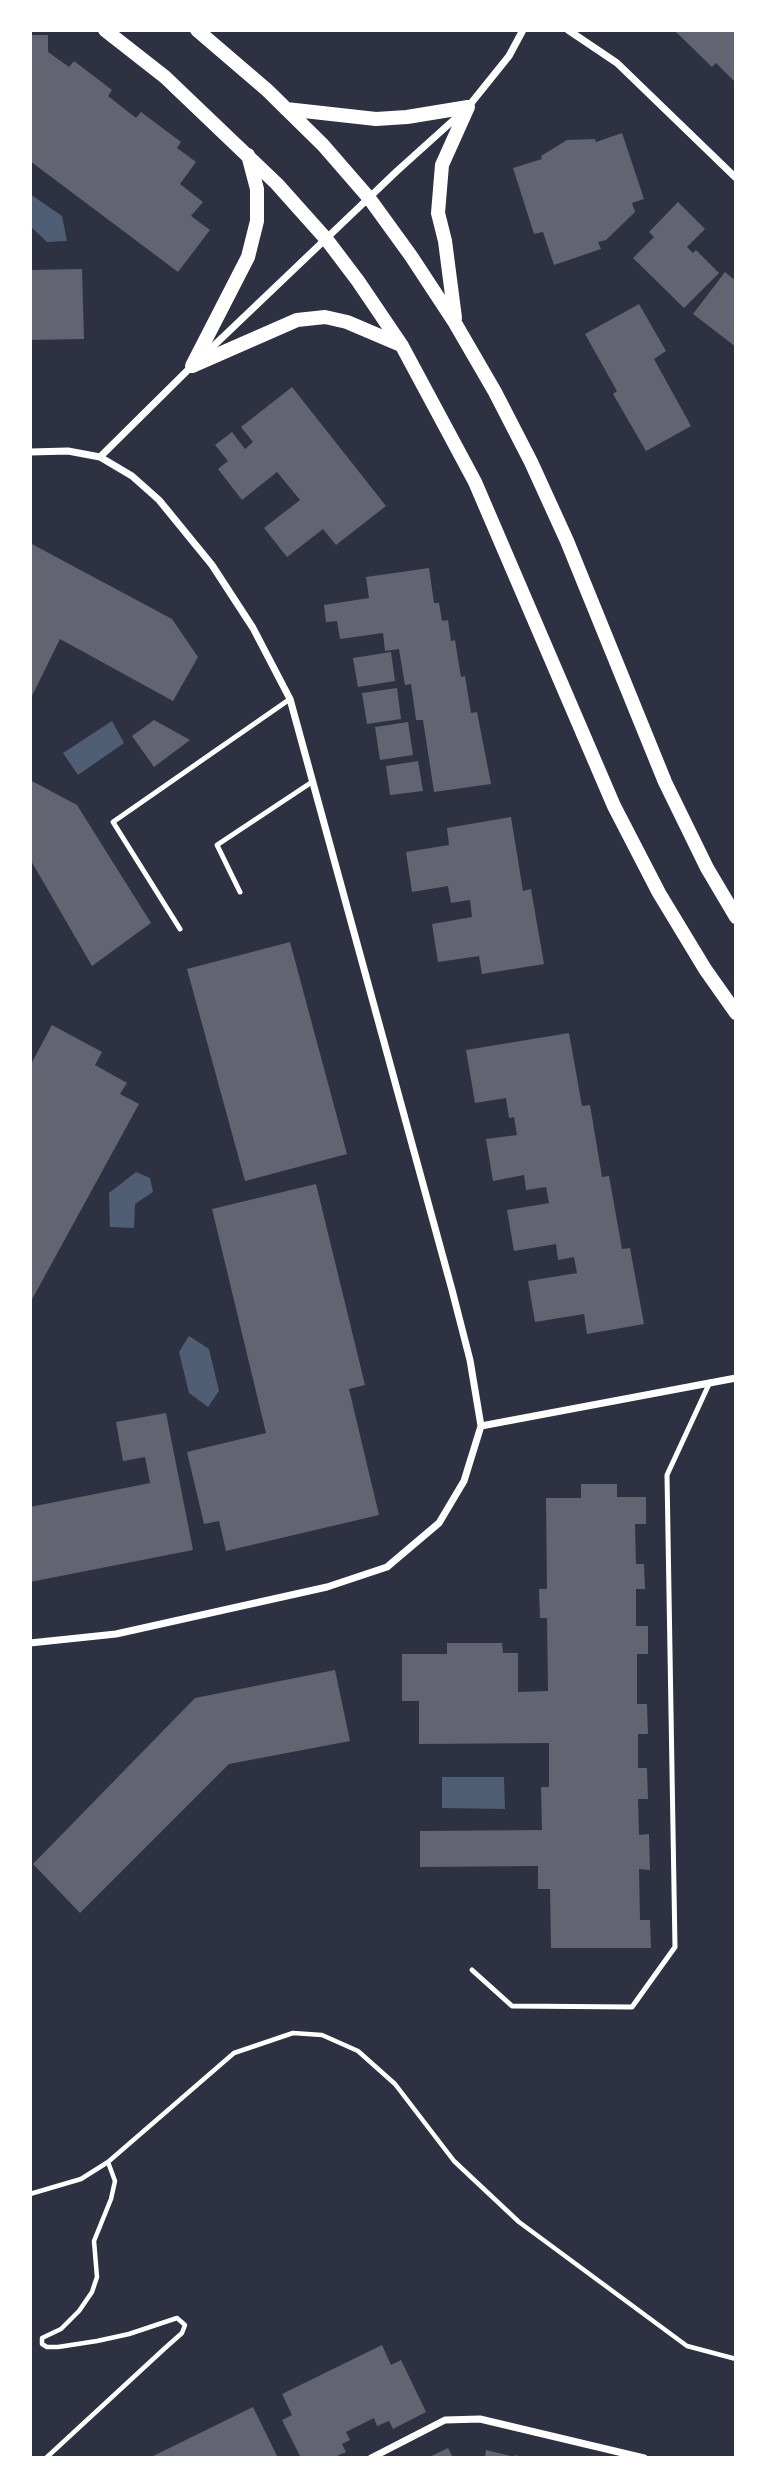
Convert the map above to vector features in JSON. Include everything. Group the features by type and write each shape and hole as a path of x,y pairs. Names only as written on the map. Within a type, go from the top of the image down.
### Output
{"main road":[{"path":"105,30 165,77 277,184 327,240 402,346 475,482 614,806 659,893 705,969 736,1013"},
{"path":"197,30 323,145 369,198 455,323 531,462 577,563 665,782 707,868 736,917"},
{"path":"286,109 376,119 468,107"},
{"path":"455,323 445,241 438,214 442,166 468,107"},
{"path":"192,366 248,257 257,220 257,189 247,154"},
{"path":"192,366 297,320 324,317 347,322 402,346"}],"street":[{"path":"100,457 192,366 468,107 509,56 523,30"},
{"path":"568,30 617,62 736,178"},
{"path":"30,452 68,452 100,457 132,476 159,500 212,565 254,628 290,699 452,1290 470,1360 481,1426 464,1481 439,1523 387,1567 327,1587 116,1634 30,1643"},
{"path":"481,1426 736,1378"},
{"path":"371,2458 445,2420 480,2419 644,2458"}],"lane":[{"path":"180,929 113,822 290,699"},
{"path":"240,892 217,845 312,782"},
{"path":"472,1970 512,2006 632,2007 675,1947 667,1475 710,1382"}],"path":[{"path":"30,2194 81,2179 108,2162 234,2053 293,2032 322,2035 358,2051 396,2084 454,2161 519,2222 687,2346 736,2359"},
{"path":"46,2458 164,2350 185,2325 177,2318 129,2334 97,2341 58,2347 42,2344 42,2338 61,2329 79,2311 92,2292 97,2277 94,2241 111,2199 114,2181 108,2162"}],"water":[{"path":"30,194 62,216 67,241 47,242 30,226"},
{"path":"112,721 124,743 78,775 63,753"},
{"path":"136,1172 150,1178 153,1192 135,1204 134,1228 110,1227 109,1193"},
{"path":"189,1336 209,1349 219,1391 208,1407 189,1393 179,1352"},
{"path":"442,1777 504,1777 505,1809 442,1808"}],"building":[{"path":"736,30 736,83 716,63 712,67 676,32"},
{"path":"30,35 48,35 48,52 69,67 74,61 112,90 108,96 136,118 141,112 181,142 177,148 196,162 180,184 203,202 191,216 210,230 178,272 30,161"},
{"path":"622,133 644,199 632,203 635,212 606,240 598,242 601,249 554,265 543,232 534,234 513,168 542,159 541,156 567,140 595,139 596,142"},
{"path":"678,202 705,229 687,247 693,253 696,250 719,273 684,308 633,258 654,237 649,232"},
{"path":"82,269 84,339 30,340 30,270"},
{"path":"725,272 736,281 736,347 693,314"},
{"path":"639,304 666,351 654,359 691,426 646,451 613,394 617,391 585,334"},
{"path":"292,387 386,506 336,545 323,529 287,557 264,528 300,500 277,472 242,500 218,469 228,461 215,445 232,432 245,449 253,442 241,427"},
{"path":"30,543 172,619 198,657 173,701 60,639 30,700"},
{"path":"429,568 434,603 439,603 442,621 448,620 451,641 455,640 461,677 465,676 471,713 477,712 491,784 434,792 423,720 416,720 411,684 405,685 399,649 385,651 383,633 340,639 337,621 326,622 324,605 369,598 366,577"},
{"path":"391,652 395,681 358,687 353,658"},
{"path":"397,688 401,719 367,724 362,693"},
{"path":"154,720 190,740 154,767 132,736"},
{"path":"408,722 413,755 380,760 375,727"},
{"path":"418,761 423,791 390,795 386,766"},
{"path":"30,780 77,805 151,923 92,966 30,859"},
{"path":"511,817 523,891 531,889 544,964 482,974 479,956 438,962 432,924 472,917 470,900 451,903 448,886 412,892 406,852 449,845 447,828"},
{"path":"290,942 347,1154 245,1181 187,969"},
{"path":"52,1025 102,1052 95,1065 127,1083 120,1094 139,1104 30,1303 30,1066"},
{"path":"569,1033 582,1106 590,1105 602,1177 609,1176 622,1249 630,1248 644,1324 587,1334 584,1314 535,1322 528,1281 577,1273 574,1257 558,1260 556,1244 514,1251 507,1210 549,1203 546,1187 526,1190 524,1175 493,1181 486,1139 517,1135 514,1117 509,1118 506,1098 475,1103 466,1050"},
{"path":"316,1184 365,1385 349,1389 379,1515 226,1551 219,1521 204,1524 187,1452 266,1433 212,1209"},
{"path":"166,1413 193,1550 30,1582 30,1507 150,1483 145,1457 123,1461 116,1422"},
{"path":"581,1484 617,1484 617,1497 646,1497 646,1524 635,1524 636,1564 644,1564 645,1589 636,1589 636,1626 648,1626 648,1654 637,1654 637,1704 647,1704 648,1734 638,1734 638,1768 647,1768 648,1799 638,1799 639,1835 649,1834 650,1870 639,1869 640,1920 650,1920 651,1948 551,1948 550,1889 538,1889 538,1866 420,1867 420,1831 542,1830 541,1787 549,1787 549,1743 419,1744 419,1701 402,1701 402,1654 447,1654 447,1643 502,1643 503,1653 518,1653 518,1692 548,1691 547,1618 540,1618 539,1589 547,1589 546,1498 581,1498"},
{"path":"335,1670 350,1741 229,1764 80,1913 33,1864 195,1698"},
{"path":"382,2345 391,2365 401,2360 426,2412 393,2429 389,2421 377,2426 374,2418 346,2432 350,2440 342,2444 346,2452 332,2458 301,2458 282,2420 292,2415 282,2394"},
{"path":"253,2407 278,2458 149,2458"},
{"path":"448,2448 453,2458 427,2458"},
{"path":"486,2450 515,2457 526,2458 485,2458"}]}
